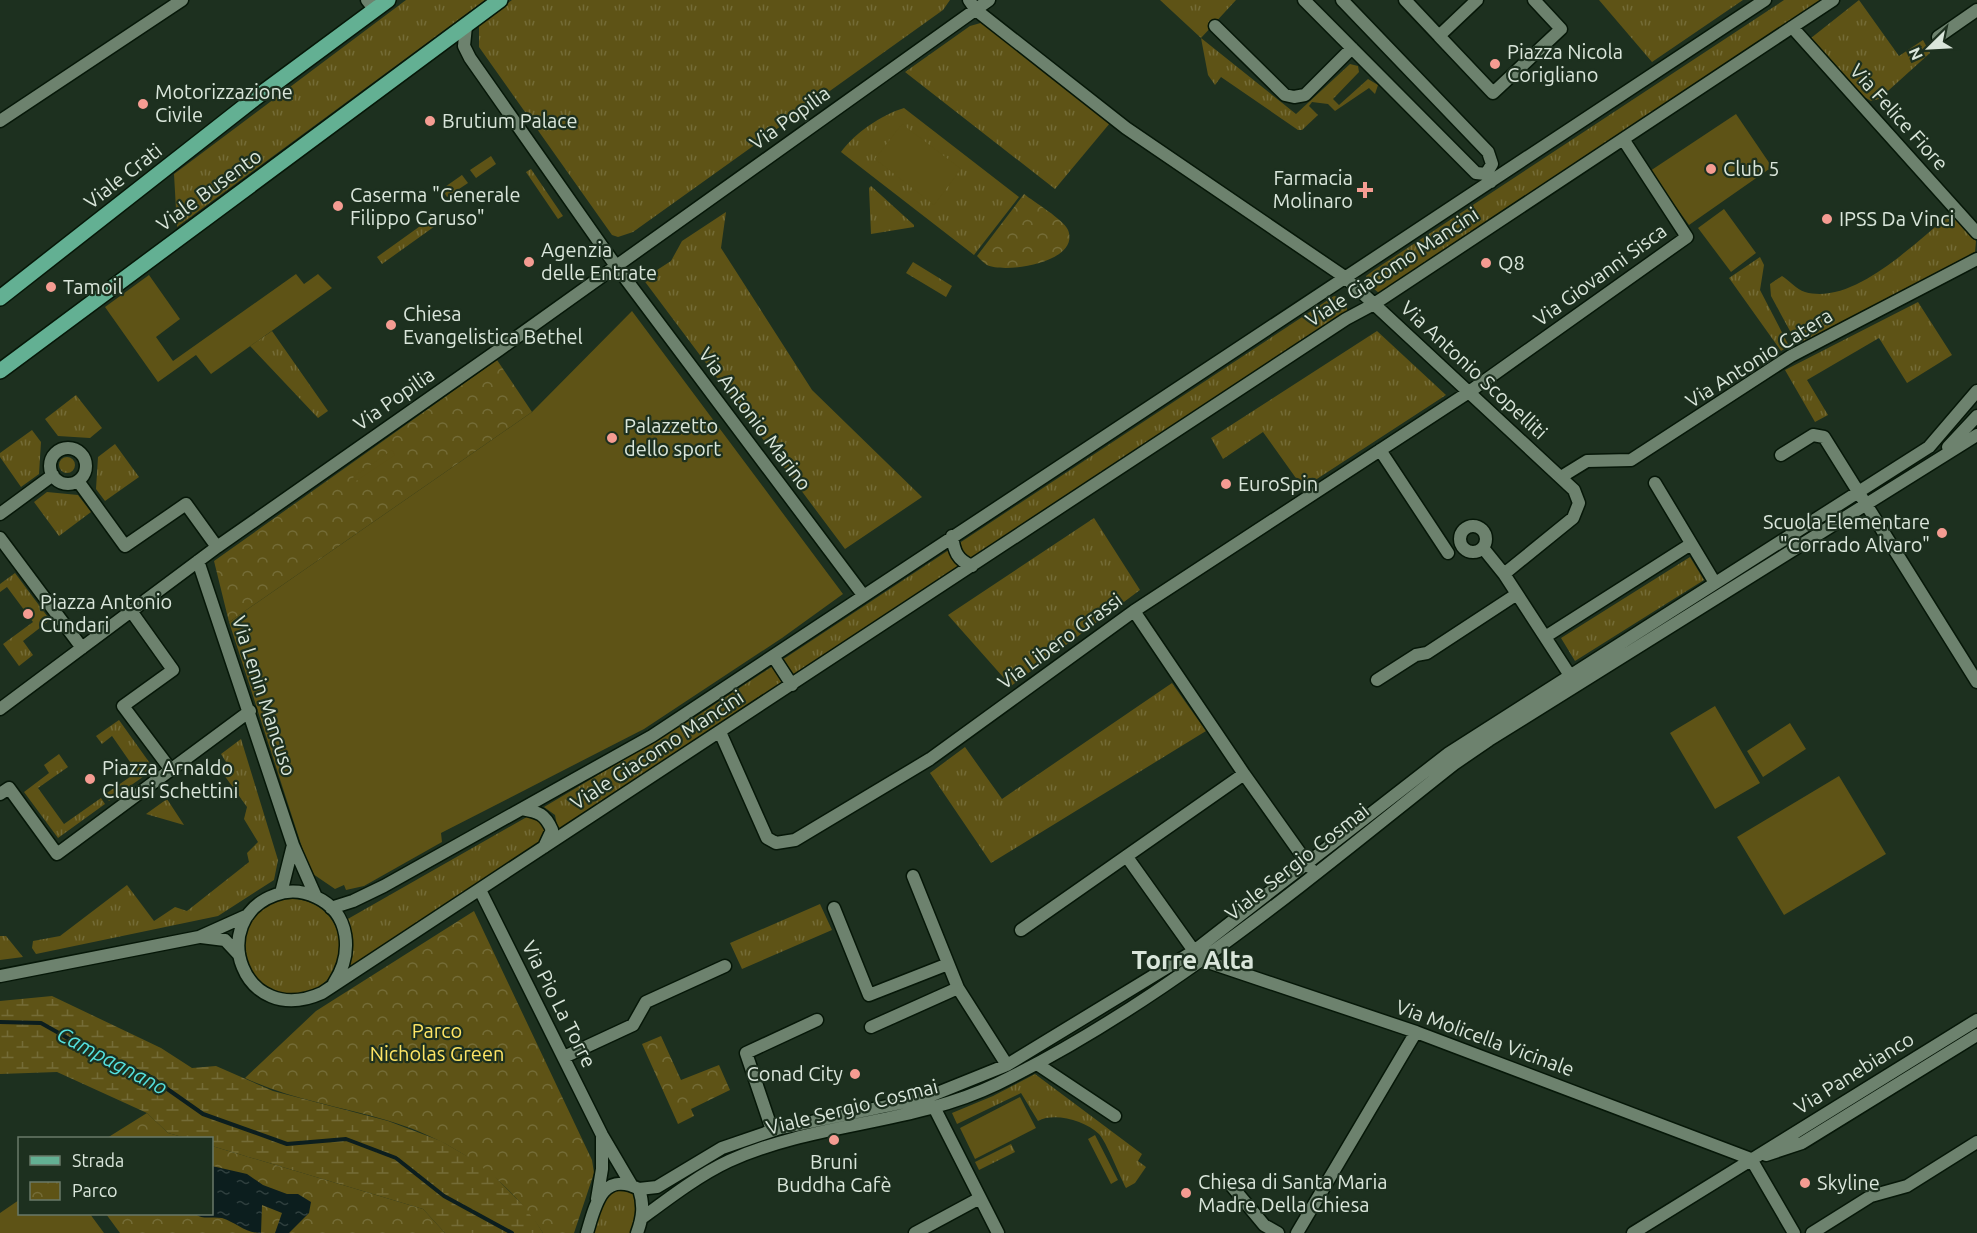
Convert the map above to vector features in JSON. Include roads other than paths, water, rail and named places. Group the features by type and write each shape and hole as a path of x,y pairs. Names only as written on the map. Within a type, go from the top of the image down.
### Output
{"main road":[{"name":"Viale Crati","path":"0,298 371,5 388,0"},
{"name":"Viale Busento","path":"0,371 500,0"}],"street":[{"path":"0,121 182,0"},
{"name":"Via Popilia","path":"0,709 217,547 616,266 972,5 989,0"},
{"path":"1304,0 1476,173 1489,178 1492,164 1488,152 1342,0"},
{"path":"1405,0 1493,93 1561,29 1534,0"},
{"name":"Viale Giacomo Mancini","path":"331,908 353,901 384,886 652,736 1346,278 1489,178 1766,0"},
{"name":"Viale Giacomo Mancini","path":"239,955 245,973 257,988 273,998 292,1002 308,1000 322,993 1346,319 1374,304 1833,0"},
{"path":"1439,36 1474,1"},
{"name":"Via Antonio Scopelliti","path":"972,5 1126,128 1346,278 1561,477 1578,497 1573,518 1504,574"},
{"path":"1938,37 1977,10"},
{"name":"Via Antonio Marino","path":"466,26 464,46 471,58 616,266 863,595"},
{"path":"1215,26 1285,95 1294,97 1305,95 1352,48"},
{"name":"Via Felice Fiore","path":"1792,27 1977,233"},
{"name":"Via Giovanni Sisca","path":"1469,392 1687,237 1623,139"},
{"name":"Via Antonio Catera","path":"1561,477 1587,461 1631,460 1791,356 1977,259"},
{"name":"Viale Sergio Cosmai","path":"596,1201 610,1186 657,1187 722,1148 772,1131 925,1098 1007,1065 1198,955 1307,862 1449,753 1858,490 1929,447 1977,391"},
{"name":"Via Libero Grassi","path":"720,732 767,838 776,843 795,840 930,759 1134,611 1469,392"},
{"path":"1939,457 1977,416"},
{"path":"1781,455 1813,435 1821,434 1866,502 1977,682"},
{"path":"1939,457 1977,435"},
{"path":"71,448 85,460 85,472 78,481 62,483 53,475 50,464 55,454 71,448"},
{"path":"1380,450 1448,553"},
{"name":"Viale Sergio Cosmai","path":"642,1218 729,1161 789,1141 935,1109 995,1085 1037,1064 1315,874 1454,764 1489,740 1939,457"},
{"path":"0,514 53,475"},
{"path":"78,481 125,546 186,504 217,547"},
{"path":"1655,483 1714,584"},
{"path":"952,536 954,550 961,561 972,566"},
{"path":"0,538 82,648"},
{"path":"1545,637 1691,544"},
{"path":"1483,548 1504,574 1570,676"},
{"name":"Via Lenin Mancuso","path":"198,561 293,844 316,897"},
{"path":"1377,680 1416,655 1427,653 1517,594"},
{"path":"131,611 173,670 123,706 171,770"},
{"path":"1134,611 1315,874"},
{"path":"773,656 792,685"},
{"path":"0,794 9,788 57,854 250,711"},
{"path":"1021,930 1244,774"},
{"name":"Viale Giacomo Mancini","path":"522,809 540,812 547,819 552,830 543,848"},
{"path":"280,893 293,844"},
{"path":"1128,857 1198,955"},
{"path":"913,876 958,988 1007,1065"},
{"name":"Via Pio La Torre","path":"480,890 602,1135 635,1187"},
{"path":"239,955 239,934 248,915 262,901 280,893 304,893 316,897 331,908 341,921 346,936 347,953 343,969 334,983"},
{"path":"834,908 870,995 948,964"},
{"path":"0,976 199,937 248,915"},
{"path":"199,937 225,940 239,955"},
{"name":"Via Molicella Vicinale","path":"1198,955 1416,1032 1751,1159"},
{"path":"564,1057 633,1025 646,1002 725,966"},
{"path":"871,1027 958,988"},
{"path":"772,1131 746,1053 816,1020"},
{"name":"Via Panebianco","path":"1633,1233 1977,1020"},
{"path":"1297,1233 1416,1032"},
{"name":"Via Panebianco","path":"1751,1159 1802,1143 1977,1036"},
{"path":"1037,1064 1115,1116"},
{"path":"935,1109 998,1233"},
{"name":"Via Pio La Torre","path":"587,1233 602,1169 602,1135"},
{"path":"1812,1233 1871,1196 1907,1186 1977,1142"},
{"path":"1751,1159 1794,1233"},
{"path":"1230,1184 1264,1225 1278,1233"},
{"path":"635,1187 642,1201 642,1218 637,1233"},
{"path":"915,1233 980,1198"}],"water":[{"path":"213,1166 247,1174 263,1185 287,1194 298,1194 311,1202 309,1213 289,1233 275,1233 282,1213 262,1205 261,1233 246,1230 222,1218 196,1215 213,1215"}],"waterway":[{"name":"Campagnano","path":"0,1022 41,1023 112,1063 146,1074 203,1114 287,1144 346,1139 396,1158 444,1196 512,1233"}],"place":[{"name":"Piazza Nicola Corigliano","path":"1495,64"},
{"name":"Motorizzazione Civile","path":"143,104"},
{"name":"Brutium Palace","path":"430,121"},
{"name":"Club 5","path":"1711,169"},
{"name":"Farmacia Molinaro","path":"1365,190"},
{"name":"Caserma \"Generale Filippo Caruso\"","path":"338,206"},
{"name":"IPSS Da Vinci","path":"1827,219"},
{"name":"Agenzia delle Entrate","path":"529,262"},
{"name":"Q8","path":"1486,263"},
{"name":"Tamoil","path":"51,287"},
{"name":"Chiesa Evangelistica Bethel","path":"391,325"},
{"name":"Palazzetto dello sport","path":"612,438"},
{"name":"EuroSpin","path":"1226,484"},
{"name":"Scuola Elementare \"Corrado Alvaro\"","path":"1942,533"},
{"name":"Piazza Antonio Cundari","path":"28,614"},
{"name":"Piazza Arnaldo Clausi Schettini","path":"90,779"},
{"name":"Conad City","path":"855,1074"},
{"name":"Bruni Buddha Cafè","path":"834,1140"},
{"name":"Skyline","path":"1805,1183"},
{"name":"Chiesa di Santa Maria Madre Della Chiesa","path":"1186,1193"}],"district":[{"name":"Torre Alta","path":"1193,960"}],"park label":[{"name":"Parco Nicholas Green","path":"437,1042"}]}
